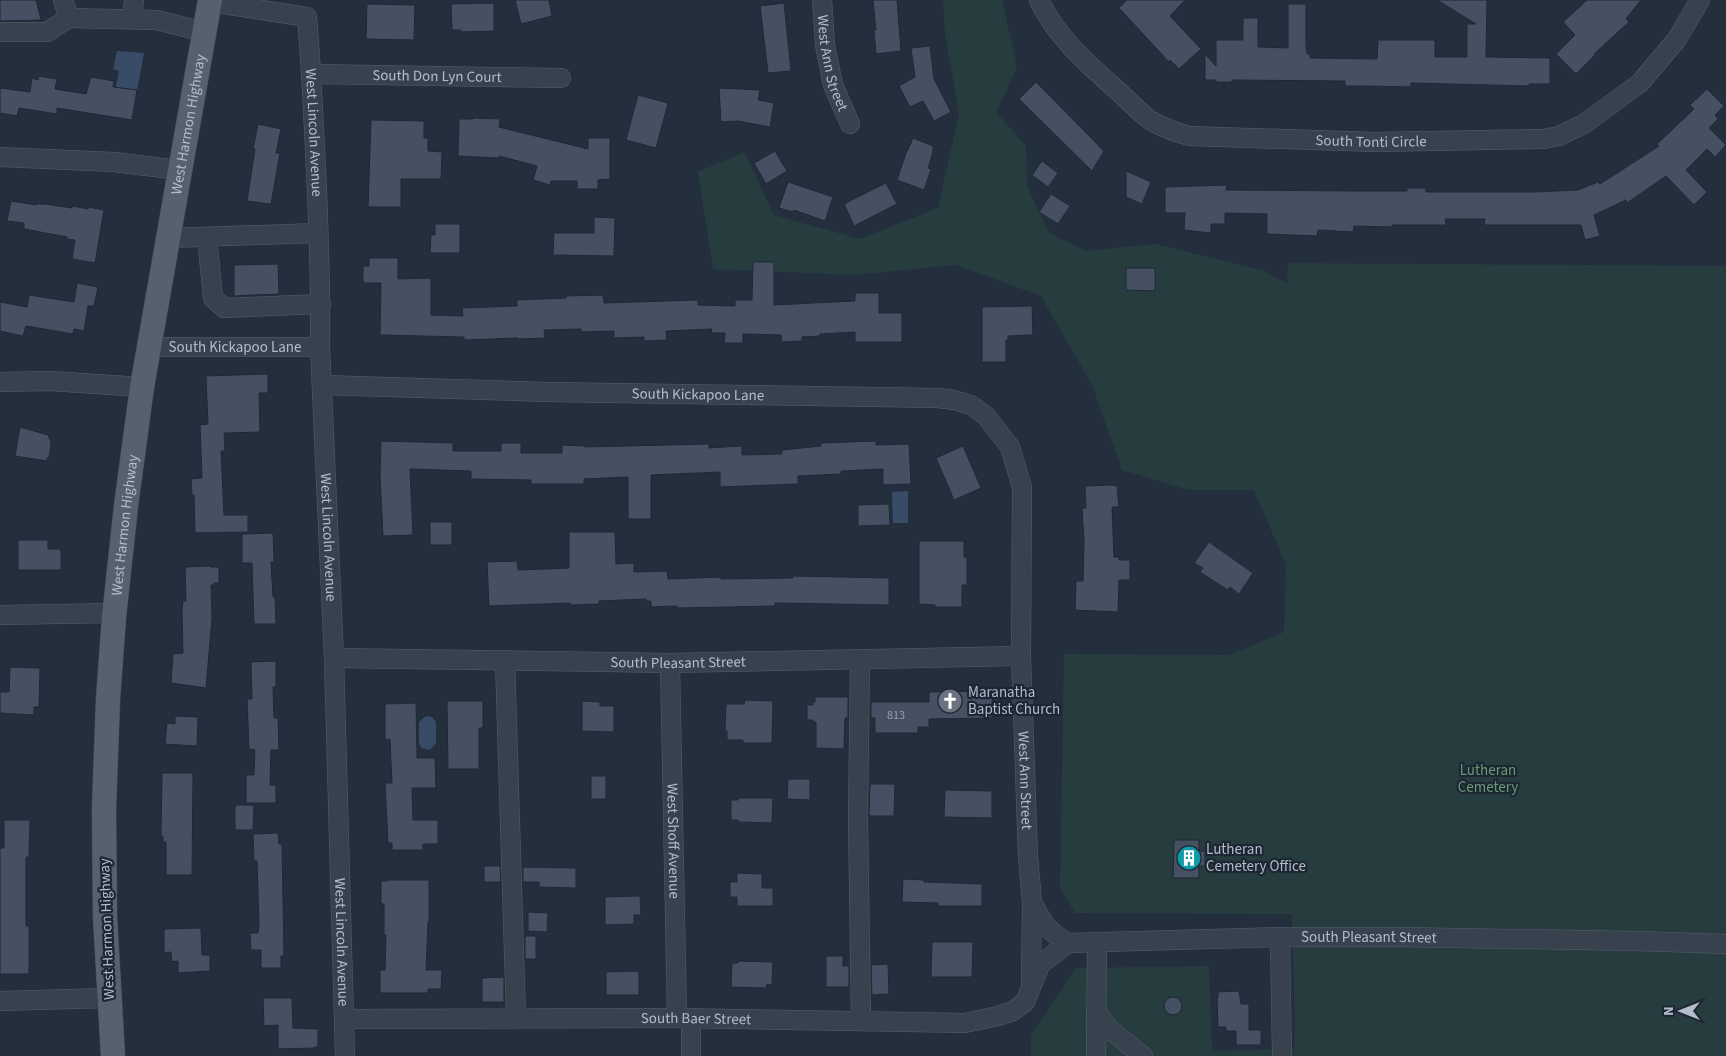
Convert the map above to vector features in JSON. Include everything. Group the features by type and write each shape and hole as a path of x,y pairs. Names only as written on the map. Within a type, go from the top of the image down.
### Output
{"main road":[{"name":"West Harmon Highway","path":"113,1056 105,890 104,809 108,699 115,613 126,506 142,387 210,1"}],"street":[{"path":"63,0 69,18"},
{"path":"132,19 134,0"},
{"name":"West Ann Street","path":"822,0 825,45 833,85 850,124"},
{"name":"South Tonti Circle","path":"1039,0 1044,12 1059,34 1131,104 1168,130 1189,136 1375,142 1543,139 1559,136 1584,124 1640,83 1677,39 1700,0"},
{"name":"West Lincoln Avenue","path":"210,1 307,9 312,74 321,304 320,347 334,658 345,1056"},
{"path":"0,32 47,32 69,18 156,20 205,32"},
{"name":"South Don Lyn Court","path":"312,74 561,78"},
{"path":"0,157 94,160 180,170"},
{"path":"169,238 318,232"},
{"path":"207,236 213,298 224,308 321,304"},
{"name":"South Kickapoo Lane","path":"150,347 320,347"},
{"path":"0,382 50,382 142,387"},
{"name":"South Kickapoo Lane","path":"323,385 547,392 858,396 954,400 971,405 986,416 1010,447 1022,487"},
{"name":"West Ann Street","path":"1022,487 1021,656 1028,858 1032,902 1032,984"},
{"path":"0,615 115,613"},
{"name":"South Pleasant Street","path":"334,658 670,663 1021,656"},
{"path":"506,660 516,1018"},
{"path":"860,660 858,820 861,1020"},
{"name":"West Shoff Avenue","path":"670,663 684,1018 691,1056"},
{"path":"1032,902 1039,917 1052,933 1068,943 1040,965 1032,984"},
{"path":"1280,937 1282,1052"},
{"name":"South Pleasant Street","path":"1068,943 1280,937 1458,938 1726,944"},
{"path":"1096,1056 1098,942"},
{"name":"South Baer Street","path":"345,1018 684,1018 965,1022 1013,1011 1025,1002 1032,984"},
{"path":"0,1001 109,998"},
{"path":"1096,1012 1109,1029 1143,1056"}],"green space":[{"name":"Lutheran Cemetery","path":"943,0 1002,0 1017,68 996,112 1026,146 1027,186 1049,233 1086,251 1155,244 1264,271 1287,283 1288,263 1726,266 1726,1056 1031,1056 1031,1035 1076,968 1209,966 1212,1051 1295,1049 1292,914 1075,913 1060,888 1064,654 1229,655 1284,632 1286,565 1254,490 1189,490 1122,470 1092,385 1041,296 956,265 853,275 713,269 698,172 744,152 774,215 860,239 938,208 959,113 945,34"}],"water":[{"path":"117,51 144,53 137,90 116,87 119,71 113,69"},
{"path":"908,491 908,523 893,523 892,492"},
{"path":"426,716 432,717 436,722 436,743 430,750 422,748 419,743 419,722"}],"building":[{"path":"0,0 36,0 41,20 0,21"},
{"path":"515,0 549,0 552,16 521,24"},
{"path":"873,0 897,0 901,51 876,54"},
{"path":"1127,0 1185,0 1170,16 1201,49 1179,69 1170,60 1169,62 1119,8"},
{"path":"1437,0 1487,0 1486,57 1550,58 1550,84 1529,84 1529,86 1411,83 1411,87 1345,86 1345,81 1232,80 1232,82 1216,82 1216,80 1205,80 1205,54 1216,66 1216,40 1243,40 1243,18 1258,18 1258,47 1288,48 1288,4 1306,4 1306,45 1307,54 1310,54 1310,58 1377,59 1378,40 1435,40 1435,57 1467,57 1467,24 1476,24"},
{"path":"1587,0 1641,0 1626,19 1629,22 1594,54 1576,74 1556,54 1575,35 1563,22"},
{"path":"494,3 494,31 461,32 461,30 452,30 451,4"},
{"path":"784,3 791,71 768,73 760,6"},
{"path":"367,4 415,5 414,40 366,39"},
{"path":"930,46 934,79 951,112 934,121 923,101 910,107 899,86 915,77 911,48"},
{"path":"39,76 57,79 55,89 86,94 91,77 114,81 113,87 137,90 132,120 57,108 57,114 19,108 17,116 0,113 0,88 30,92 32,78 38,80"},
{"path":"1036,82 1104,151 1092,171 1019,99"},
{"path":"719,88 760,90 758,100 774,103 770,127 738,121 721,122"},
{"path":"1707,89 1724,106 1715,115 1718,119 1709,128 1726,145 1715,157 1707,149 1686,170 1707,192 1694,205 1666,176 1627,203 1626,200 1594,215 1600,236 1585,240 1581,225 1484,225 1485,219 1445,219 1446,225 1354,226 1353,232 1318,230 1317,236 1267,234 1267,214 1225,213 1225,224 1211,224 1211,233 1184,230 1185,213 1165,213 1165,187 1227,185 1226,190 1357,191 1407,191 1407,188 1426,188 1426,192 1578,190 1598,182 1600,184 1659,146 1657,144 1694,109 1690,105"},
{"path":"638,95 668,103 656,148 626,140"},
{"path":"459,119 500,119 499,127 588,149 588,138 610,138 610,179 598,180 598,189 577,189 577,181 551,181 550,185 533,180 537,166 499,156 499,158 458,156"},
{"path":"371,120 424,121 424,138 428,138 428,151 442,152 441,179 401,179 401,207 368,207"},
{"path":"258,124 281,129 276,153 280,153 271,204 247,201"},
{"path":"913,138 933,146 928,168 931,169 924,190 897,180"},
{"path":"775,151 787,171 766,184 754,163"},
{"path":"1042,161 1058,173 1048,187 1032,175"},
{"path":"1126,171 1151,182 1142,204 1126,197"},
{"path":"788,182 833,197 825,221 794,210 793,212 779,208"},
{"path":"886,183 897,204 854,226 844,204"},
{"path":"1051,194 1070,206 1058,224 1039,212"},
{"path":"11,201 36,205 45,204 72,208 72,206 88,209 88,207 104,210 95,263 72,259 75,240 24,229 24,223 7,221"},
{"path":"594,217 615,218 614,256 553,255 554,233 594,233"},
{"path":"435,224 460,224 460,253 430,253 431,235 435,235"},
{"path":"369,258 398,258 398,279 431,278 431,315 463,316 462,308 517,306 517,300 566,298 566,296 603,295 604,303 698,300 698,305 735,306 735,300 752,300 753,262 774,262 774,305 855,301 855,293 879,293 879,313 902,313 902,342 855,342 855,332 820,334 820,336 802,337 802,341 782,342 781,335 743,334 743,343 724,343 725,333 711,333 712,329 666,331 667,340 644,341 644,337 614,338 614,331 581,332 581,329 544,330 545,338 518,339 464,340 464,337 380,335 381,283 363,283 363,266 369,266"},
{"path":"278,264 279,294 234,296 234,265"},
{"path":"1126,268 1155,268 1155,291 1126,290"},
{"path":"77,283 98,287 94,306 88,306 84,331 74,329 73,334 26,326 23,336 0,331 0,302 27,307 29,295 74,302"},
{"path":"1032,306 1033,335 1008,336 1008,340 1006,340 1006,362 982,362 982,307"},
{"path":"268,374 268,393 259,393 260,432 224,433 225,451 221,451 224,515 248,515 248,532 195,533 194,495 192,495 191,479 202,478 200,425 208,424 206,376"},
{"path":"20,427 48,435 51,442 47,461 15,456"},
{"path":"381,441 453,443 453,451 501,451 501,443 521,443 521,453 562,453 562,445 585,447 709,444 709,448 742,446 742,455 782,454 782,450 821,446 821,443 876,441 876,445 909,444 911,484 883,485 883,469 841,471 841,474 798,476 798,484 720,487 720,472 651,475 651,519 628,519 628,477 584,479 584,484 531,484 531,480 471,479 471,471 410,469 413,535 383,536 380,476"},
{"path":"963,446 981,488 954,500 936,458"},
{"path":"1085,486 1117,486 1119,507 1112,507 1114,557 1119,557 1119,560 1130,560 1130,580 1119,580 1118,612 1075,610 1076,581 1083,581 1084,541 1082,508 1086,508"},
{"path":"889,504 890,525 858,526 858,505"},
{"path":"430,522 452,522 452,545 430,545"},
{"path":"569,532 615,532 616,564 634,563 634,572 667,571 668,579 721,577 721,579 793,578 793,576 889,578 889,605 775,603 775,606 677,608 677,606 651,607 651,601 646,601 646,599 599,601 599,604 570,605 570,603 489,606 487,562 517,561 518,570 569,568"},
{"path":"273,533 274,562 271,562 276,624 254,624 252,563 242,563 242,534"},
{"path":"18,540 48,540 48,549 61,549 61,570 18,570"},
{"path":"919,541 964,541 964,557 967,557 967,585 962,585 962,607 935,607 935,605 919,604"},
{"path":"1209,542 1253,573 1239,594 1230,587 1228,590 1200,572 1203,568 1194,563"},
{"path":"185,567 219,567 219,583 211,585 212,618 206,688 171,683 173,654 183,653 182,610 183,601 186,601"},
{"path":"276,661 276,687 273,687 274,718 278,718 279,750 271,750 270,785 276,785 276,803 246,803 246,775 254,775 255,750 249,749 247,699 252,699 251,662"},
{"path":"10,667 40,668 39,707 34,707 34,715 0,713 0,692 9,692"},
{"path":"992,691 992,718 929,719 929,727 918,727 918,733 875,733 875,718 871,718 871,702 929,702 929,692"},
{"path":"815,697 848,697 848,718 845,718 844,749 816,748 816,722 807,720 807,705 813,705"},
{"path":"745,700 773,701 772,743 743,743 743,740 727,740 727,731 725,731 726,704 744,704"},
{"path":"447,701 483,701 483,728 479,728 479,769 448,769"},
{"path":"582,701 600,702 600,706 614,706 614,732 582,731"},
{"path":"416,703 417,758 435,758 436,788 412,788 413,820 438,820 438,844 423,844 423,850 392,850 392,843 388,843 385,783 392,783 390,739 385,740 385,704"},
{"path":"175,716 198,717 197,746 165,744 167,723 175,724"},
{"path":"162,773 193,773 192,875 166,875 166,842 163,842 163,836 161,836"},
{"path":"591,776 606,776 606,799 591,799"},
{"path":"788,779 810,779 810,800 787,799"},
{"path":"870,784 895,784 894,816 869,816"},
{"path":"945,790 992,791 992,818 944,817"},
{"path":"738,798 773,798 772,823 731,820 731,800 738,800"},
{"path":"235,805 254,805 253,830 235,830"},
{"path":"4,820 30,820 29,857 26,857 26,926 29,926 29,974 0,974 0,848 4,848"},
{"path":"278,833 279,844 282,844 284,956 281,956 281,968 261,968 261,950 251,950 250,933 258,933 259,925 257,861 254,861 253,834"},
{"name":"Lutheran Cemetery Office","path":"1174,840 1199,840 1199,851 1205,851 1205,866 1199,866 1199,878 1173,878"},
{"path":"484,866 500,866 501,882 484,882"},
{"path":"523,867 576,868 576,888 539,887 539,882 523,882"},
{"path":"737,873 762,874 762,888 773,888 773,906 737,906 737,897 730,897 730,882 737,882"},
{"path":"903,879 924,880 924,882 982,884 982,906 938,906 938,903 902,902"},
{"path":"429,880 426,970 442,970 441,989 428,989 428,993 380,993 380,970 385,970 386,935 384,935 384,904 381,904 381,881"},
{"path":"640,896 641,915 634,915 634,924 605,925 605,897"},
{"path":"528,912 548,913 547,932 528,931"},
{"path":"201,928 202,955 210,955 210,971 178,973 178,961 172,962 171,952 164,953 164,929"},
{"path":"525,936 536,936 536,959 525,959"},
{"path":"932,942 973,942 972,977 931,977"},
{"path":"826,956 843,956 843,966 849,966 849,987 826,987"},
{"path":"738,961 773,962 772,985 767,984 766,988 731,987 732,963 738,963"},
{"path":"888,964 889,994 872,995 871,965"},
{"path":"639,971 639,995 606,995 606,972"},
{"path":"504,977 504,1002 482,1002 482,978"},
{"path":"1239,991 1241,1004 1249,1004 1249,1030 1261,1030 1261,1045 1236,1045 1236,1031 1226,1031 1226,1027 1218,1027 1218,992"},
{"path":"1169,997 1177,997 1182,1002 1180,1013 1169,1015 1164,1010 1164,1002"},
{"path":"263,998 292,998 293,1028 318,1029 318,1047 278,1049 278,1025 264,1026"}],"place":[{"name":"Maranatha Baptist Church","path":"950,701"},
{"name":"Lutheran Cemetery Office","path":"1189,858"}]}
